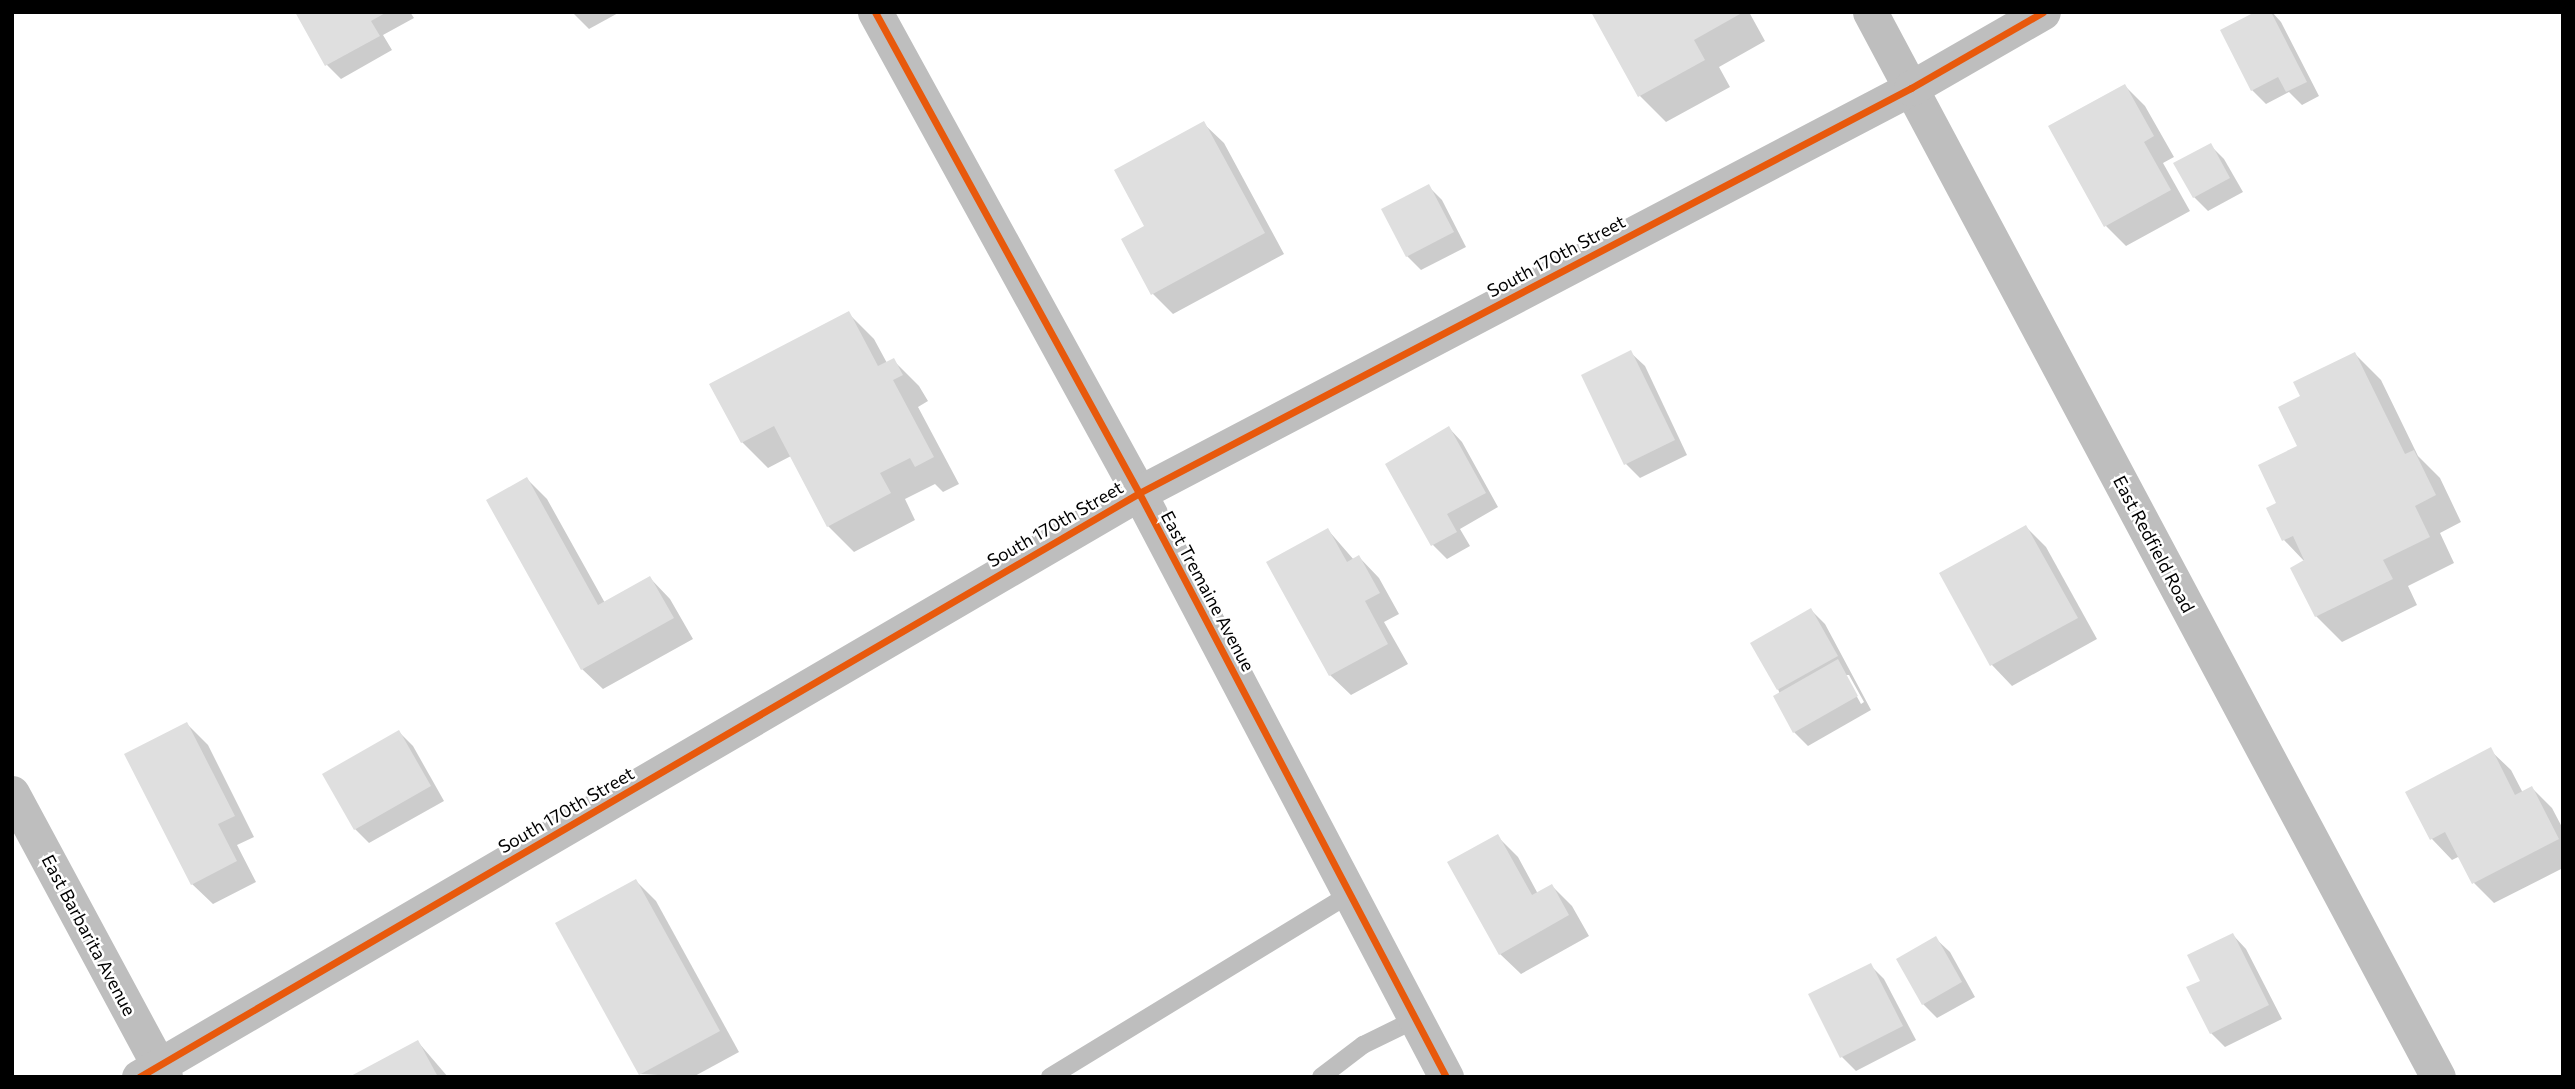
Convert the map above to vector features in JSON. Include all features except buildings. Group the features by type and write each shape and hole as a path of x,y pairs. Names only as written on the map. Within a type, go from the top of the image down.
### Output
{"street":[{"name":"East Tremaine Avenue","path":"875,12 1139,493 1446,1077"},
{"name":"East Redfield Road","path":"1870,12 2438,1077"},
{"name":"South 170th Street","path":"154,1073 1139,493 1911,88 2043,12"},
{"name":"East Barbarita Avenue","path":"12,793 154,1073"}],"lane":[{"path":"1050,1077 1350,894"},
{"path":"1321,1077 1363,1045 1416,1019"}],"cycle path":[{"path":"875,12 1139,493 1446,1077"},
{"path":"139,1077 1139,493 1911,88 2043,12"}]}
